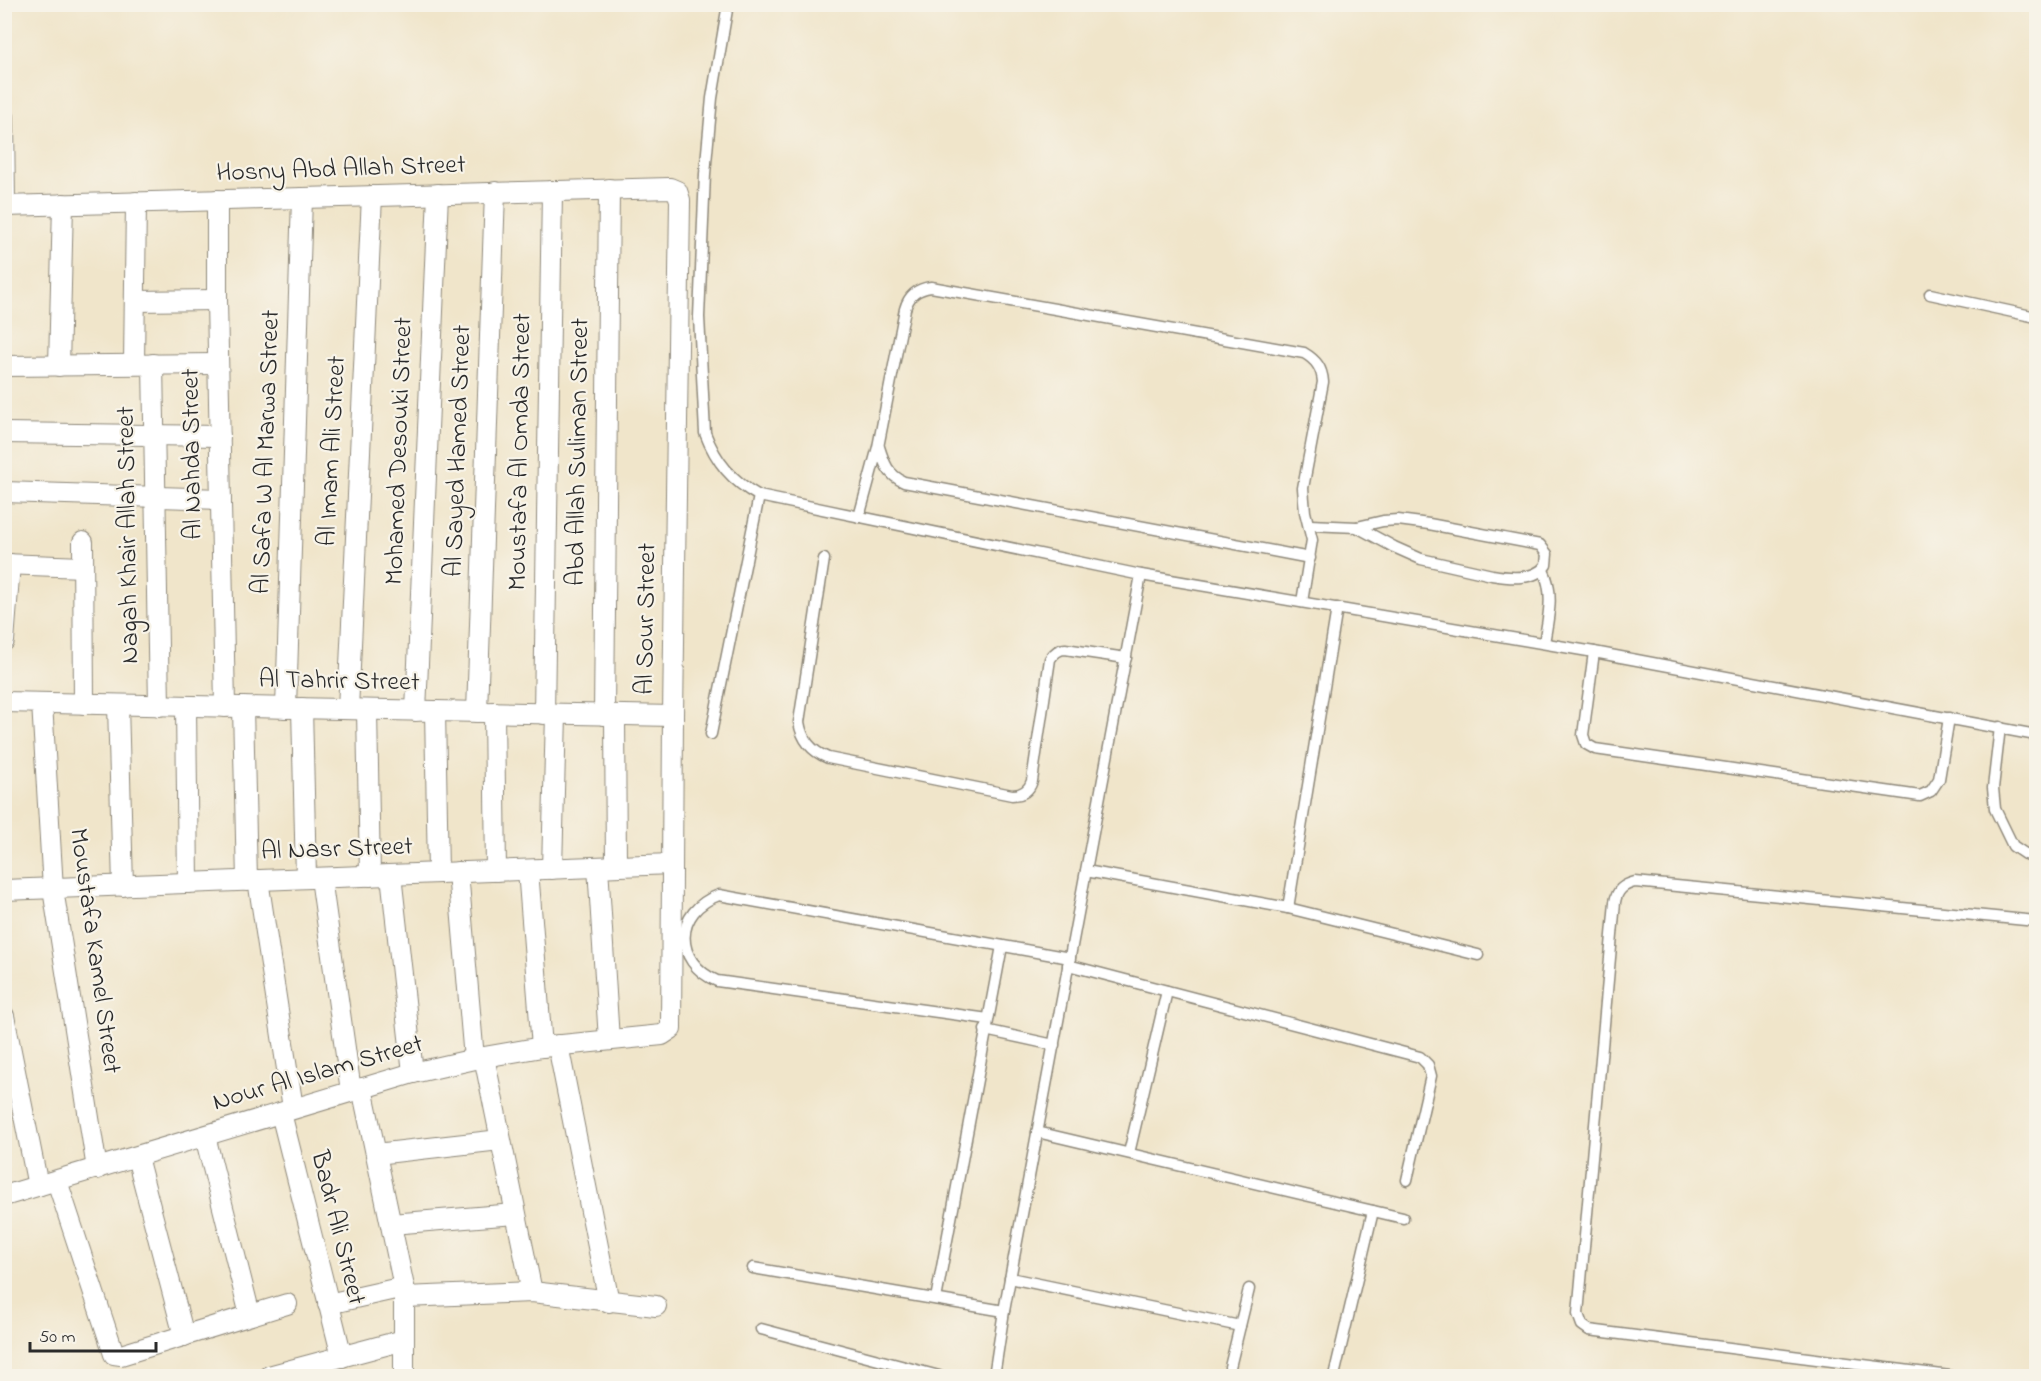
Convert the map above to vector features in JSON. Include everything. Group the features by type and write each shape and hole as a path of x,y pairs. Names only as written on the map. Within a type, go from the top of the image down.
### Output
{"street":[{"path":"4,117 5,206"},
{"name":"Hosny Abd Allah Street","path":"5,206 609,189 670,188 677,191"},
{"name":"Abd Allah Suliman Street","path":"609,189 610,715 607,867 609,1040"},
{"name":"Moustafa Al Omda Street","path":"552,191 550,714 552,869"},
{"name":"Al Sour Street","path":"654,1035 668,1032 673,1024 673,716 680,200 677,191"},
{"name":"Al Sayed Hamed Street","path":"495,192 486,712 496,871"},
{"name":"Mohamed Desouki Street","path":"438,194 425,711 438,873"},
{"name":"Al Imam Ali Street","path":"369,876 358,710 372,196"},
{"name":"Al Safa W Al Marwa Street","path":"302,198 294,708 314,878 356,1090 376,1154 404,1292 404,1377"},
{"name":"Al Nahda Street","path":"218,200 217,300 221,499 234,707 252,881"},
{"name":"Nagah Khair Allah Street","path":"136,202 135,301 154,435 159,706"},
{"path":"59,366 63,204"},
{"path":"135,301 217,300"},
{"path":"4,366 218,364"},
{"path":"4,433 220,436"},
{"path":"4,492 221,499"},
{"path":"82,542 84,704"},
{"path":"4,641 7,564 83,567"},
{"name":"Al Tahrir Street","path":"4,702 673,716"},
{"name":"Moustafa Kamel Street","path":"42,703 53,889 97,1169"},
{"path":"118,705 123,886"},
{"path":"186,706 188,883"},
{"name":"Al Nasr Street","path":"4,890 672,864"},
{"path":"528,870 550,1046 609,1302"},
{"path":"458,872 479,1058 500,1140 532,1292"},
{"path":"391,875 413,1073"},
{"name":"Badr Ali Street","path":"252,881 287,1111 328,1304 342,1357"},
{"path":"4,1016 38,1186"},
{"name":"Nour Al Islam Street","path":"4,1196 413,1073 479,1058 550,1046 654,1035"},
{"path":"204,1136 250,1316"},
{"path":"376,1154 500,1140"},
{"path":"137,1156 184,1336"},
{"path":"57,1181 111,1351 121,1355 286,1304"},
{"path":"391,1224 515,1214"},
{"path":"328,1304 404,1292 532,1292 656,1306"},
{"path":"269,1377 404,1340"}],"lane":[{"path":"728,4 712,98 705,174 699,317 705,433 711,449 731,477 744,488 759,496 1142,574 1544,643 2037,735"},
{"path":"859,517 878,447 905,309 911,296 924,288 931,287 1305,353 1316,362 1323,382 1304,488 1305,512 1312,540 1302,602"},
{"path":"1930,294 2037,318"},
{"path":"878,447 887,469 904,482 1310,558"},
{"path":"711,734 759,496"},
{"path":"1310,525 1357,526 1383,521 1414,521 1540,545 1548,559 1543,570 1527,576 1504,577 1421,559 1357,526"},
{"path":"824,559 799,722 808,744 813,750 828,758 1012,795 1023,793 1032,781 1050,659 1053,654 1060,649 1065,649 1126,658"},
{"path":"1543,570 1551,594 1544,643"},
{"path":"994,1377 1010,1278 1142,574"},
{"path":"1288,908 1337,608"},
{"path":"1594,652 1583,735 1586,744 1595,749 1920,796 1931,791 1939,779 1949,718"},
{"path":"2000,728 1993,788 1995,809 2013,846 2025,854 2037,857"},
{"path":"1086,871 1288,908 1478,955"},
{"path":"1950,1377 1589,1330 1582,1325 1578,1314 1616,896 1623,886 1635,882 2037,921"},
{"path":"1053,1045 986,1025 717,981 700,972 693,965 685,947 685,928 694,910 719,895 1002,946 1420,1057 1428,1065 1431,1076 1407,1180"},
{"path":"936,1299 1002,946"},
{"path":"1129,1154 1167,991"},
{"path":"1037,1132 1403,1218"},
{"path":"1334,1377 1373,1211"},
{"path":"753,1268 1004,1311"},
{"path":"1010,1278 1240,1326"},
{"path":"1232,1377 1230,1367 1249,1289"},
{"path":"761,1329 939,1377"}]}
